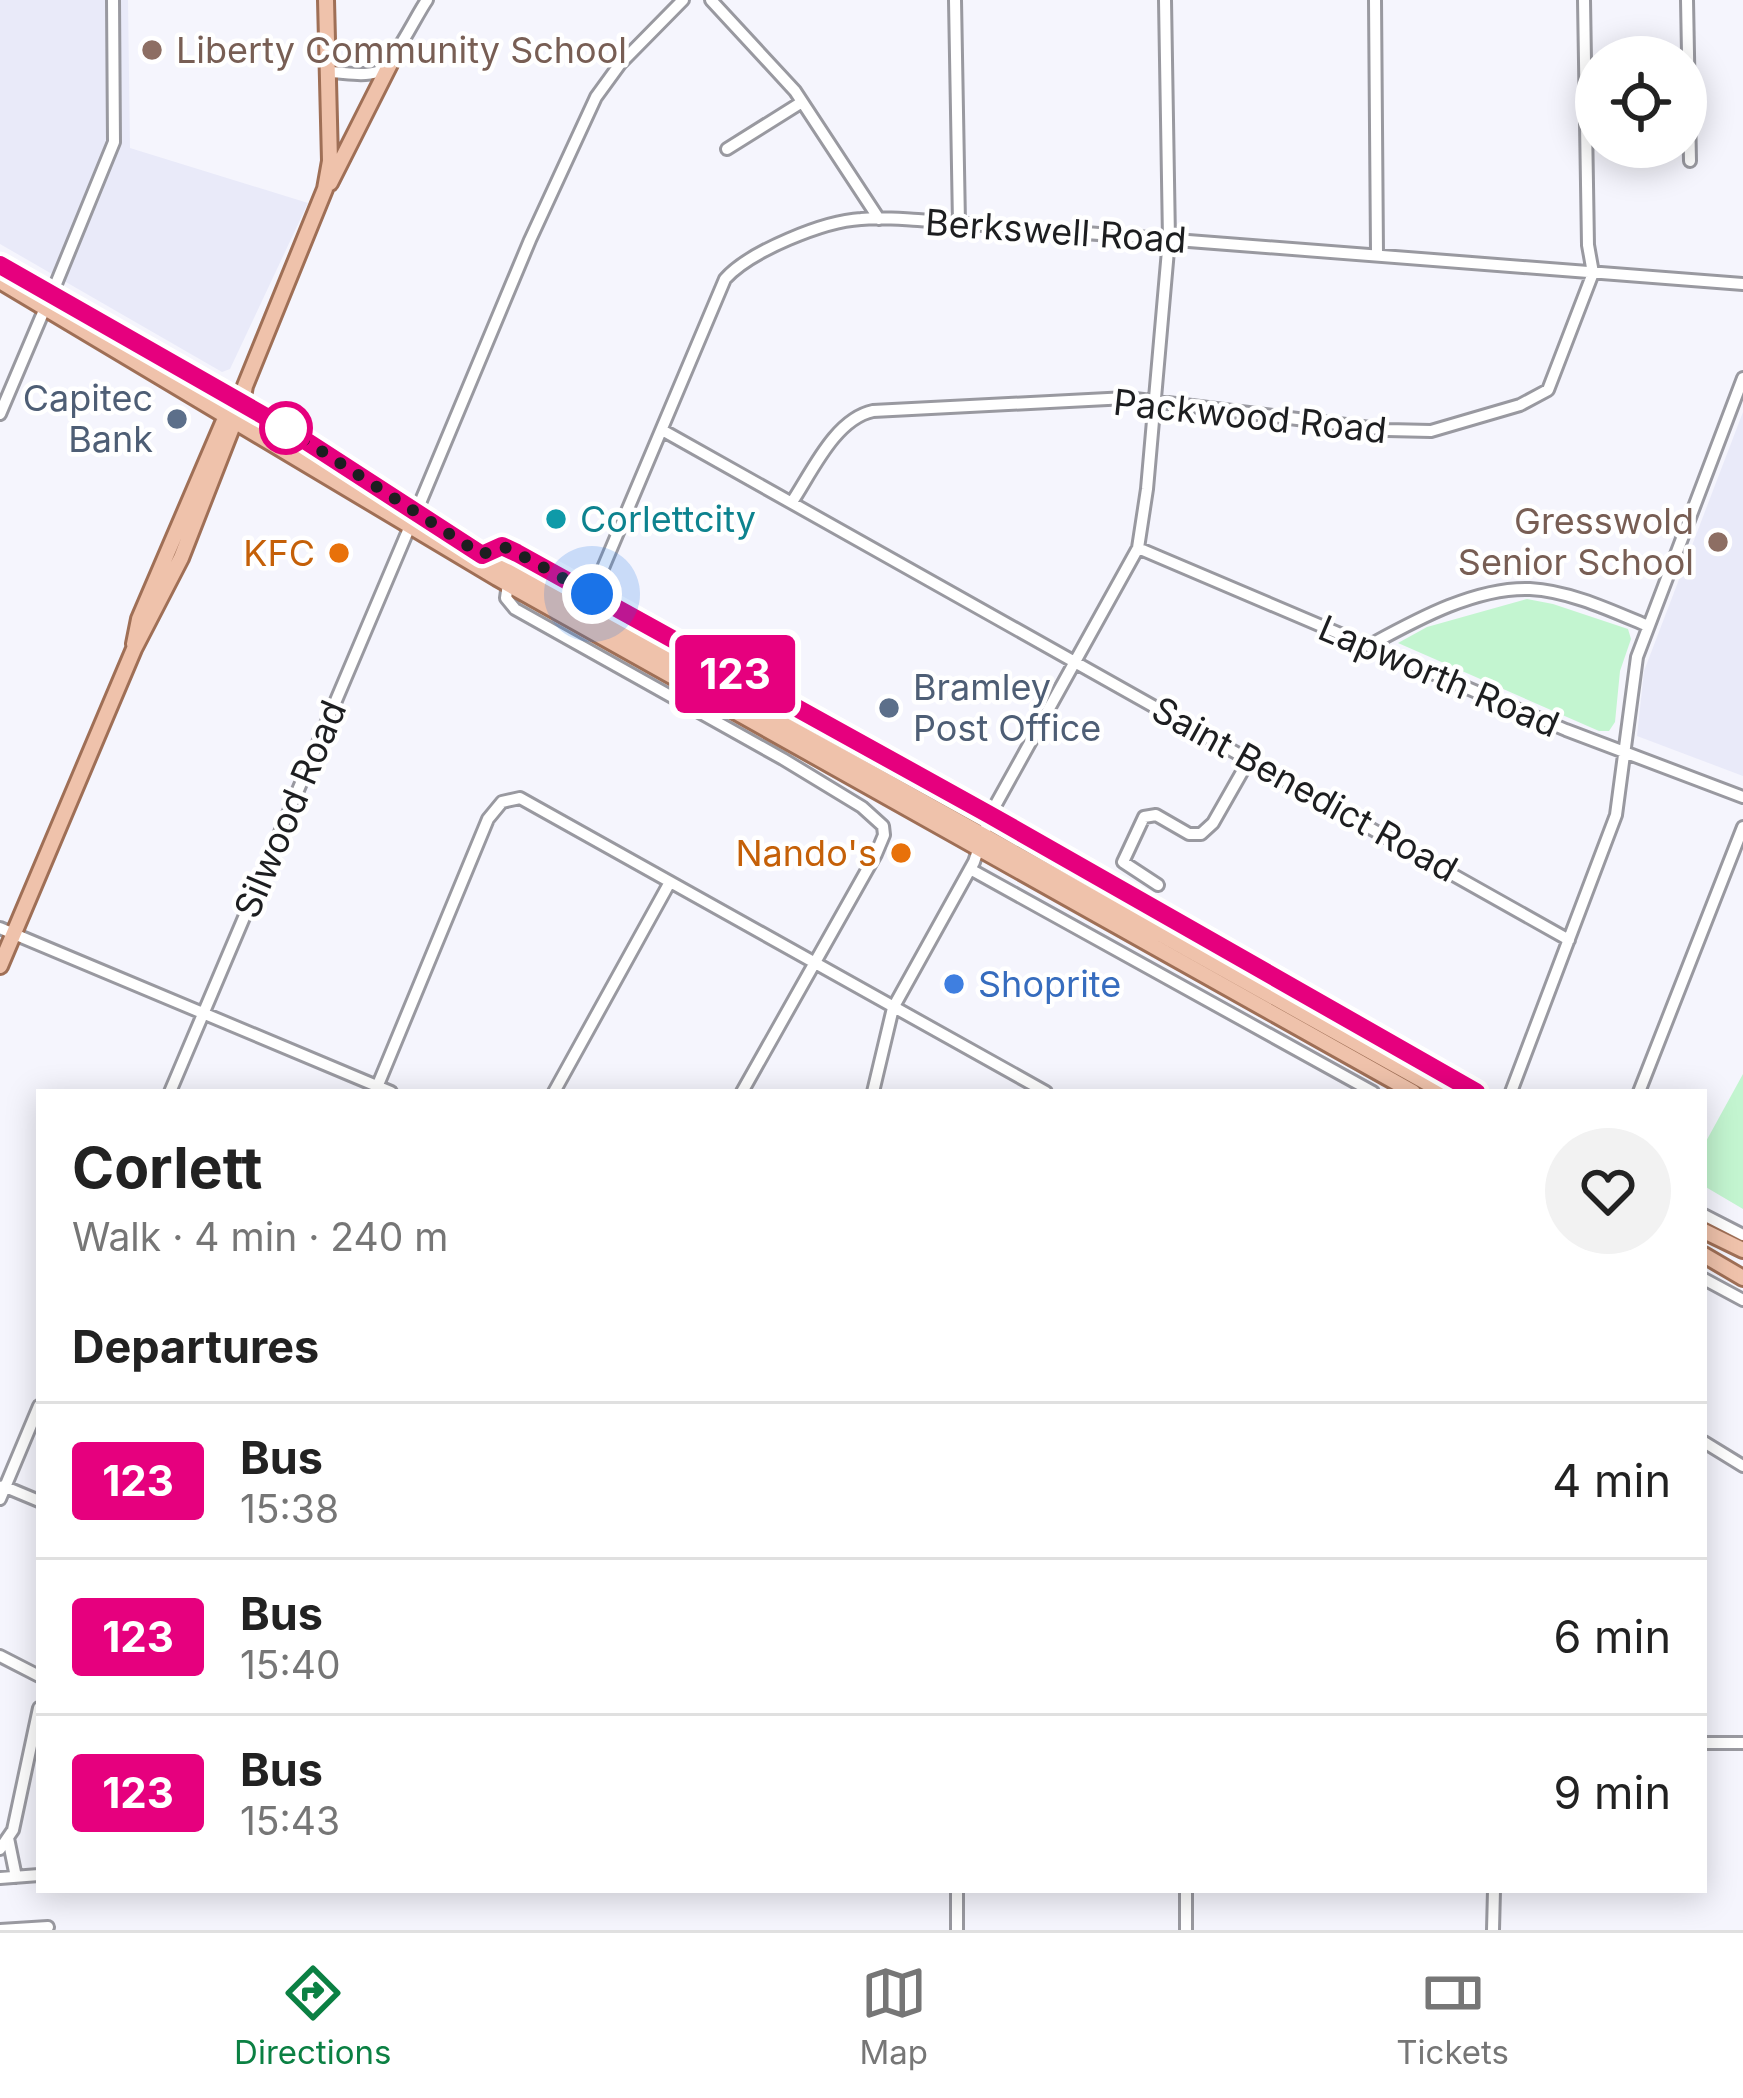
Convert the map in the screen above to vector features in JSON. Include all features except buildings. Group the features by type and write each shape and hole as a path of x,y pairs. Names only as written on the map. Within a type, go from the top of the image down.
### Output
{"main road":[{"path":"326,0 330,160 326,189"},
{"path":"0,966 7,931 134,649 181,558 230,417 326,189 390,64"},
{"path":"0,265 48,302 230,417 804,735 1408,1089"},
{"path":"0,280 240,395 508,584 873,788 1437,1089"},
{"path":"1707,1232 1743,1250"},
{"path":"1707,1258 1743,1278"}],"street":[{"path":"0,414 114,142 113,0"},
{"path":"328,72 371,73 390,64 427,0"},
{"name":"Silwood Road","path":"171,1089 530,240 596,97 620,64 683,0"},
{"path":"711,0 802,101 879,219"},
{"path":"956,0 959,223"},
{"path":"874,1089 893,1008 970,869 990,815 1138,548 1169,239 1165,0"},
{"path":"1375,0 1377,253"},
{"path":"1584,0 1588,245 1593,273"},
{"path":"1687,0 1688,36"},
{"path":"727,149 802,101"},
{"name":"Berkswell Road","path":"592,594 712,305 731,272 821,228 860,219 959,223 1743,284"},
{"name":"Packwood Road","path":"792,502 844,427 864,413 1156,400 1414,433 1497,412 1548,390 1593,273"},
{"path":"1512,1089 1616,814 1633,669 1743,378"},
{"name":"Saint Benedict Road","path":"662,430 1569,940"},
{"path":"482,555 497,547 508,548 1471,1089"},
{"name":"Lapworth Road","path":"1138,548 1743,797"},
{"path":"508,584 505,594 511,606 776,754 862,807 884,826 884,835 744,1089"},
{"path":"1370,645 1438,612 1519,589 1553,593 1648,626"},
{"path":"804,735 813,718"},
{"path":"776,754 785,739"},
{"path":"1158,885 1123,862 1144,817 1156,814 1189,834 1201,834 1213,823 1250,758"},
{"path":"862,807 873,788"},
{"path":"7,931 376,1089 488,819 510,798 531,802 1041,1089"},
{"path":"1640,1089 1743,827"},
{"path":"970,869 1368,1089"},
{"path":"556,1089 670,882"},
{"path":"1707,1217 1743,1235"},
{"path":"1707,1281 1743,1300"},
{"path":"36,1413 2,1490 36,1500"},
{"path":"1707,1444 1743,1466"},
{"path":"0,1656 36,1674"},
{"path":"16,1876 4,1843 36,1720"},
{"path":"1707,1743 1743,1743"},
{"path":"0,1878 36,1875"},
{"path":"957,1893 957,1930"},
{"path":"1186,1893 1186,1930"},
{"path":"1493,1930 1494,1893"},
{"path":"0,1930 48,1927"}],"shaded area":[{"path":"0,0 128,0 130,148 308,203 230,369 222,372 0,244"},
{"name":"Gresswold Senior School","path":"1743,412 1743,776 1637,736 1644,671"}],"green space":[{"path":"1527,599 1628,629 1631,639 1620,671 1615,722 1609,731 1599,731 1398,643 1427,627"},
{"path":"1743,1074 1743,1209 1707,1188 1707,1140"}],"bus line":[{"name":"123","path":"0,265 289,430 482,555 502,546 517,553 1471,1089"}],"place":[{"name":"Liberty Community School","path":"152,50"},
{"name":"Capitec Bank","path":"177,419"},
{"name":"Corlettcity","path":"556,519"},
{"name":"Gresswold Senior School","path":"1718,542"},
{"name":"KFC","path":"339,553"},
{"name":"Bramley Post Office","path":"889,708"},
{"name":"Nando's","path":"901,853"},
{"name":"Shoprite","path":"954,984"}],"route":[{"path":"286,428 482,555 497,547 508,548 592,594"}]}
